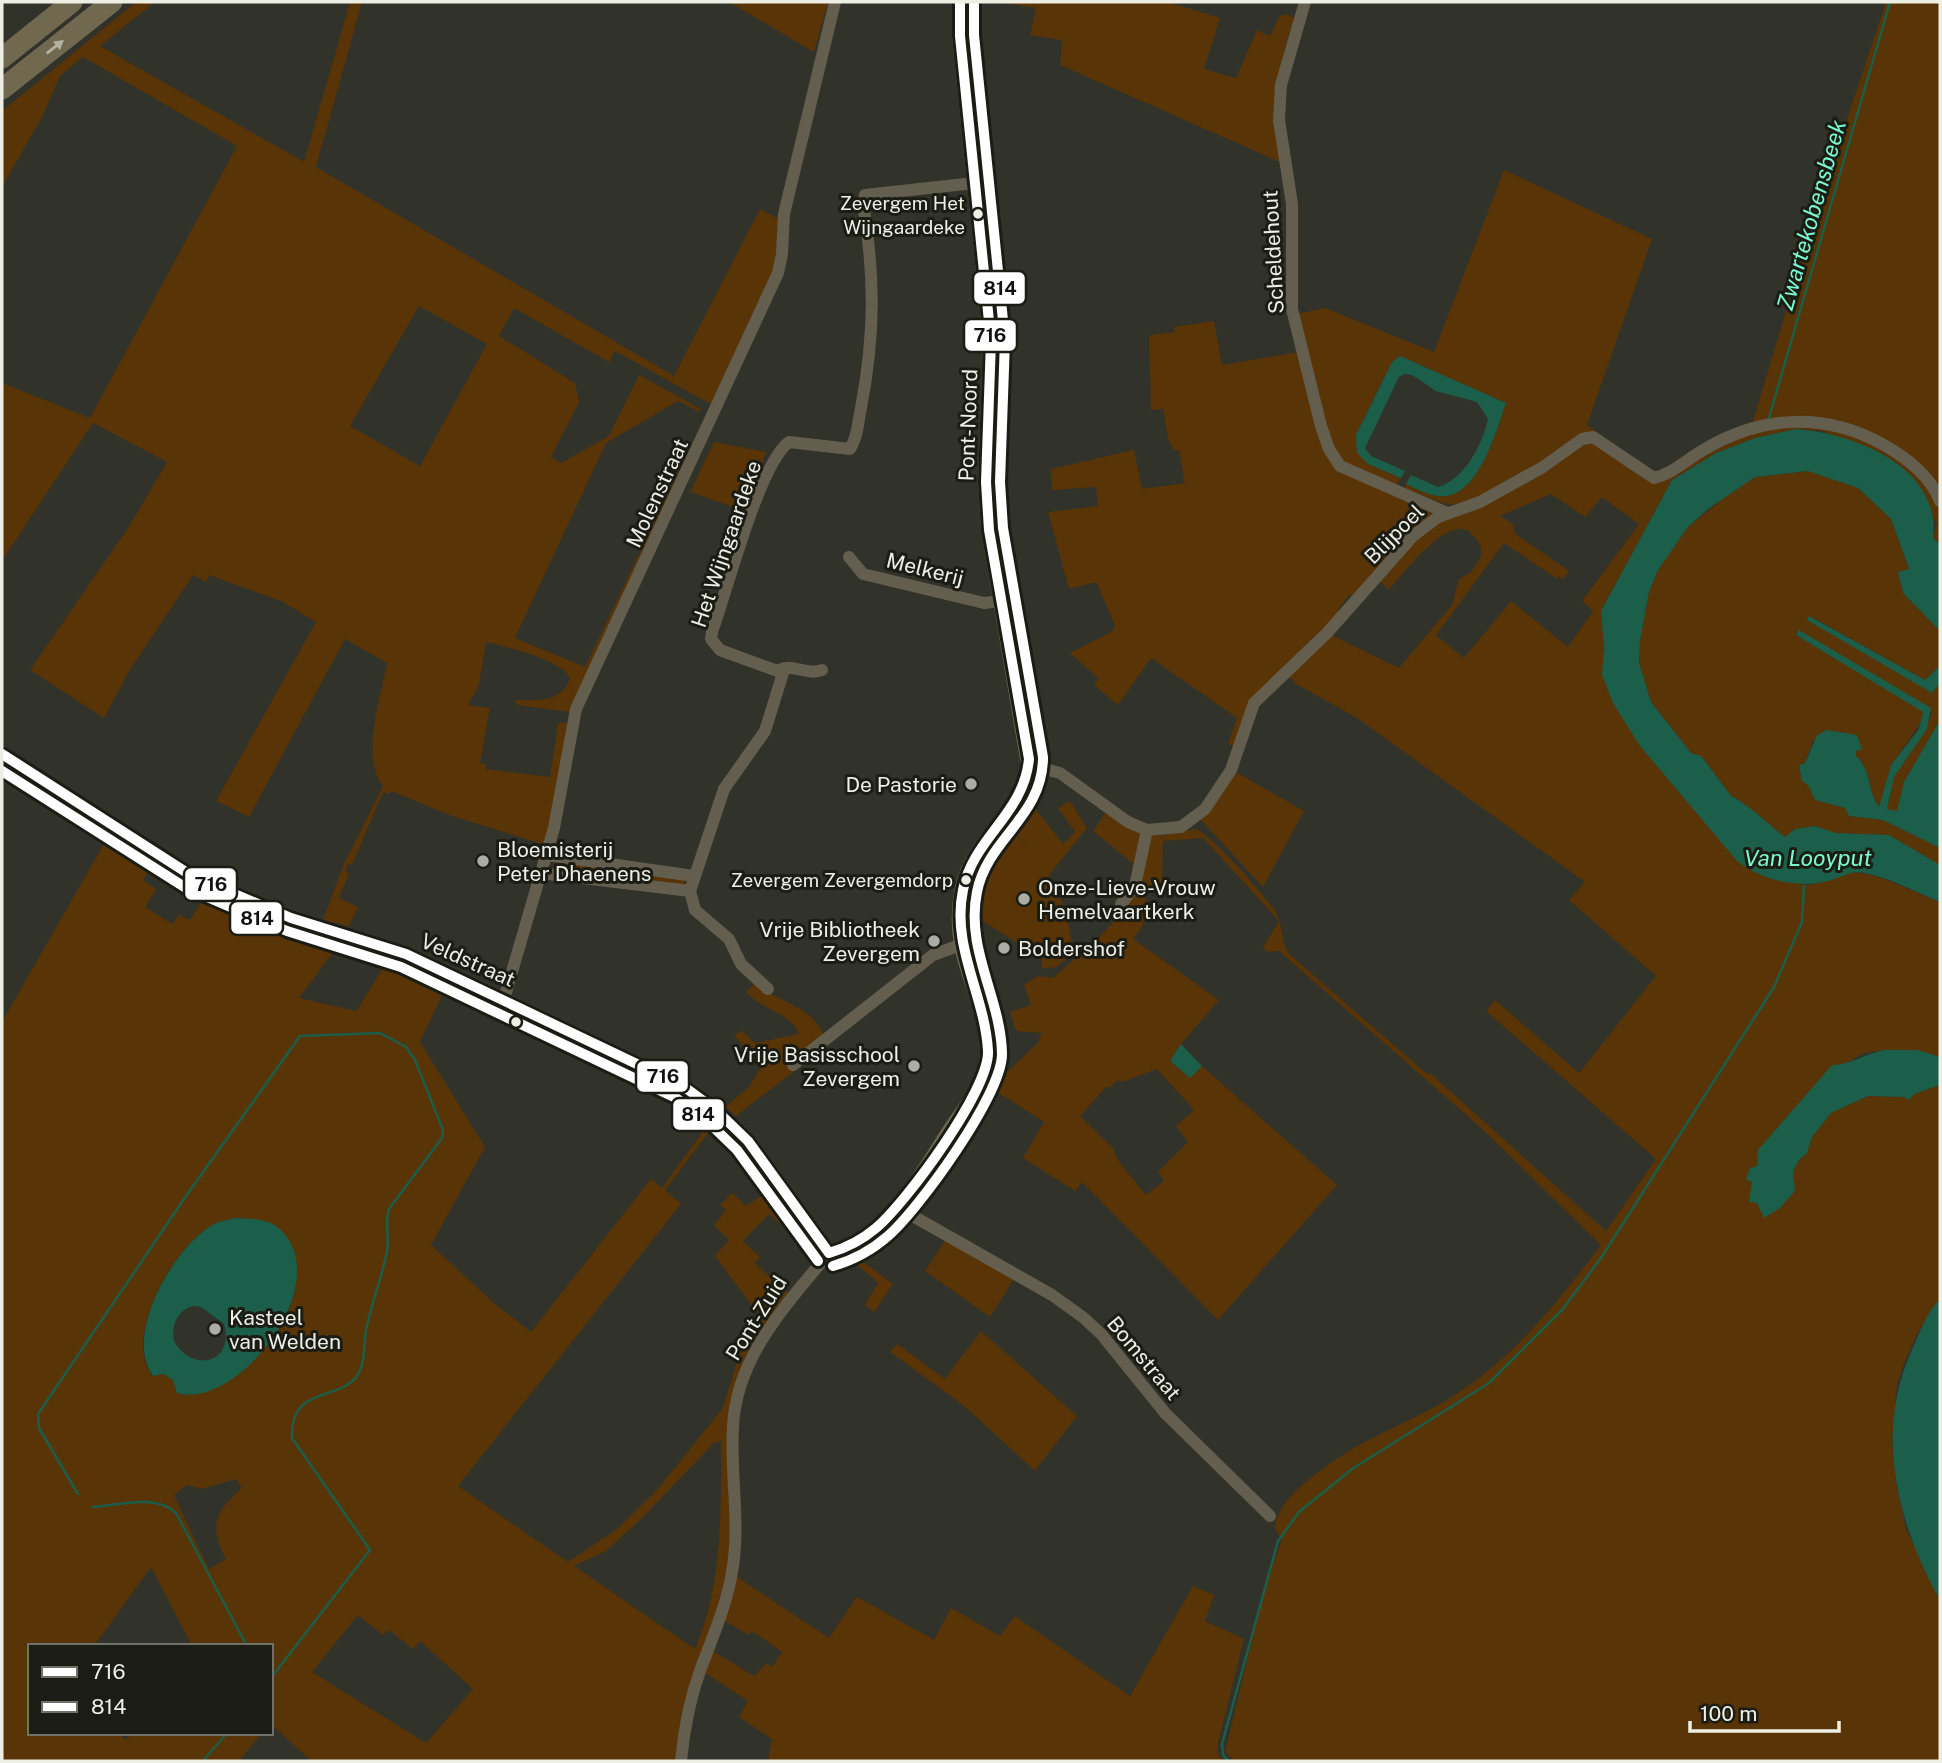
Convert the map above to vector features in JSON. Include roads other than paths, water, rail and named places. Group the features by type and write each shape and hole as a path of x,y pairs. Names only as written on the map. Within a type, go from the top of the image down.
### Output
{"highway":[{"path":"2,58 72,2"},
{"path":"2,89 112,2"}],"street":[{"name":"Molenstraat","path":"504,999 547,855 576,709 778,273 782,254 783,214 835,2"},
{"name":"Pont-Noord","path":"960,2 960,36 992,341 986,482 989,530 1029,765"},
{"name":"Scheldehout","path":"1305,2 1281,85 1279,120 1292,204 1292,309 1321,426 1329,449 1340,466 1445,512"},
{"name":"Het Wijngaardeke","path":"822,670 813,673 788,666 779,670 720,650 711,639 712,632 760,492 780,448 789,442 850,449 855,439 865,385 874,298 863,203 865,195 974,183"},
{"name":"Blijpoel","path":"1147,830 1181,827 1205,809 1231,770 1254,703 1327,633 1413,536 1445,512 1480,502 1543,467 1582,439 1593,437 1603,441 1654,478 1668,475 1707,447 1755,430 1819,421 1867,436 1898,453 1923,474 1940,500"},
{"name":"Melkerij","path":"849,557 863,574 984,603 1001,601"},
{"path":"768,989 741,964 729,939 695,910 690,891 724,789 765,731 783,673 779,670"},
{"name":"Veldstraat","path":"2,754 63,796 192,876 280,914 406,954 683,1086 718,1111 748,1141 829,1253"},
{"path":"793,1065 933,956 960,945 959,904 969,869 985,838 1018,802 1026,786 1029,765 1060,773 1128,822 1147,830 1135,886 1121,904"},
{"path":"547,855 694,876"},
{"path":"541,873 690,891"},
{"name":"Pont-Zuid","path":"681,1761 692,1696 724,1604 733,1566 737,1522 733,1429 738,1390 771,1325 829,1253 848,1249 897,1207 980,1086 988,1057 986,1027 960,945"},
{"name":"Bomstraat","path":"897,1207 1052,1296 1084,1318 1102,1335 1165,1413 1269,1516"}],"water":[{"path":"1400,356 1506,403 1486,457 1469,483 1459,492 1437,496 1406,484 1411,475 1438,487 1456,477 1477,450 1488,419 1477,402 1436,391 1412,375 1399,377 1365,448 1371,456 1405,471 1401,478 1368,464 1357,453 1356,435 1392,362"},
{"name":"Van Looyput","path":"1796,429 1843,438 1867,447 1889,458 1909,473 1923,492 1932,513 1933,538 1940,544 1940,631 1903,593 1898,572 1909,569 1891,519 1858,488 1808,471 1755,477 1708,509 1688,527 1658,570 1649,592 1640,640 1639,663 1651,702 1691,753 1701,756 1732,797 1785,837 1795,829 1815,826 1836,833 1889,835 1940,865 1940,902 1864,873 1804,884 1769,878 1747,868 1737,861 1640,746 1613,703 1602,675 1604,647 1601,611 1672,480 1716,453 1755,438"},
{"path":"1809,616 1925,680 1940,666 1940,683 1932,693 1807,620"},
{"path":"1799,630 1931,708 1927,729 1894,777 1887,809 1897,811 1904,782 1940,720 1940,848 1883,820 1849,816 1845,808 1815,800 1808,785 1802,781 1799,765 1805,763 1817,735 1827,730 1857,735 1862,749 1856,751 1856,756 1865,768 1879,807 1891,765 1919,729 1923,712 1796,635"},
{"path":"1181,1044 1202,1066 1190,1078 1170,1061"},
{"path":"1885,1050 1918,1050 1940,1057 1940,1085 1914,1094 1909,1100 1904,1097 1868,1096 1831,1113 1812,1137 1807,1153 1793,1171 1795,1191 1780,1208 1764,1218 1757,1203 1749,1202 1752,1182 1746,1179 1750,1168 1757,1166 1758,1150 1832,1065"},
{"path":"235,1218 272,1223 293,1248 297,1275 290,1305 275,1335 254,1361 229,1381 202,1393 177,1393 173,1380 163,1374 153,1376 145,1359 144,1338 149,1316 157,1293 183,1251 214,1224","holes":["201,1307 224,1324 224,1348 210,1360 191,1358 174,1341 175,1324 179,1315 188,1308"]},
{"path":"1940,1299 1940,1600 1912,1540 1902,1509 1893,1445 1894,1413 1901,1381 1924,1323"}],"waterway":[{"name":"Zwartekobensbeek","path":"1768,421 1890,2"},
{"path":"1229,1761 1223,1755 1222,1744 1278,1541 1299,1512 1352,1469 1489,1383 1562,1310 1601,1258 1774,987 1802,922 1804,886"},
{"path":"78,1494 39,1428 38,1414 186,1196 300,1036 380,1033 406,1047 415,1060 443,1130 442,1138 389,1209 387,1251 368,1320 361,1368 354,1379 344,1387 309,1401 300,1408 294,1420 292,1438 370,1550 273,1675"},
{"path":"93,1507 148,1502 168,1507 176,1513 246,1644"},
{"path":"203,1761 225,1735"}],"place":[{"name":"Zevergem Het Wijngaardeke","path":"978,214"},
{"name":"De Pastorie","path":"971,784"},
{"name":"Bloemisterij Peter Dhaenens","path":"483,861"},
{"name":"Zevergem Zevergemdorp","path":"966,880"},
{"name":"Onze-Lieve-Vrouw Hemelvaartkerk","path":"1024,899"},
{"name":"Vrije Bibliotheek Zevergem","path":"934,941"},
{"name":"Boldershof","path":"1004,948"},
{"name":"Vrije Basisschool Zevergem","path":"914,1066"},
{"name":"Kasteel van Welden","path":"215,1329"}]}
